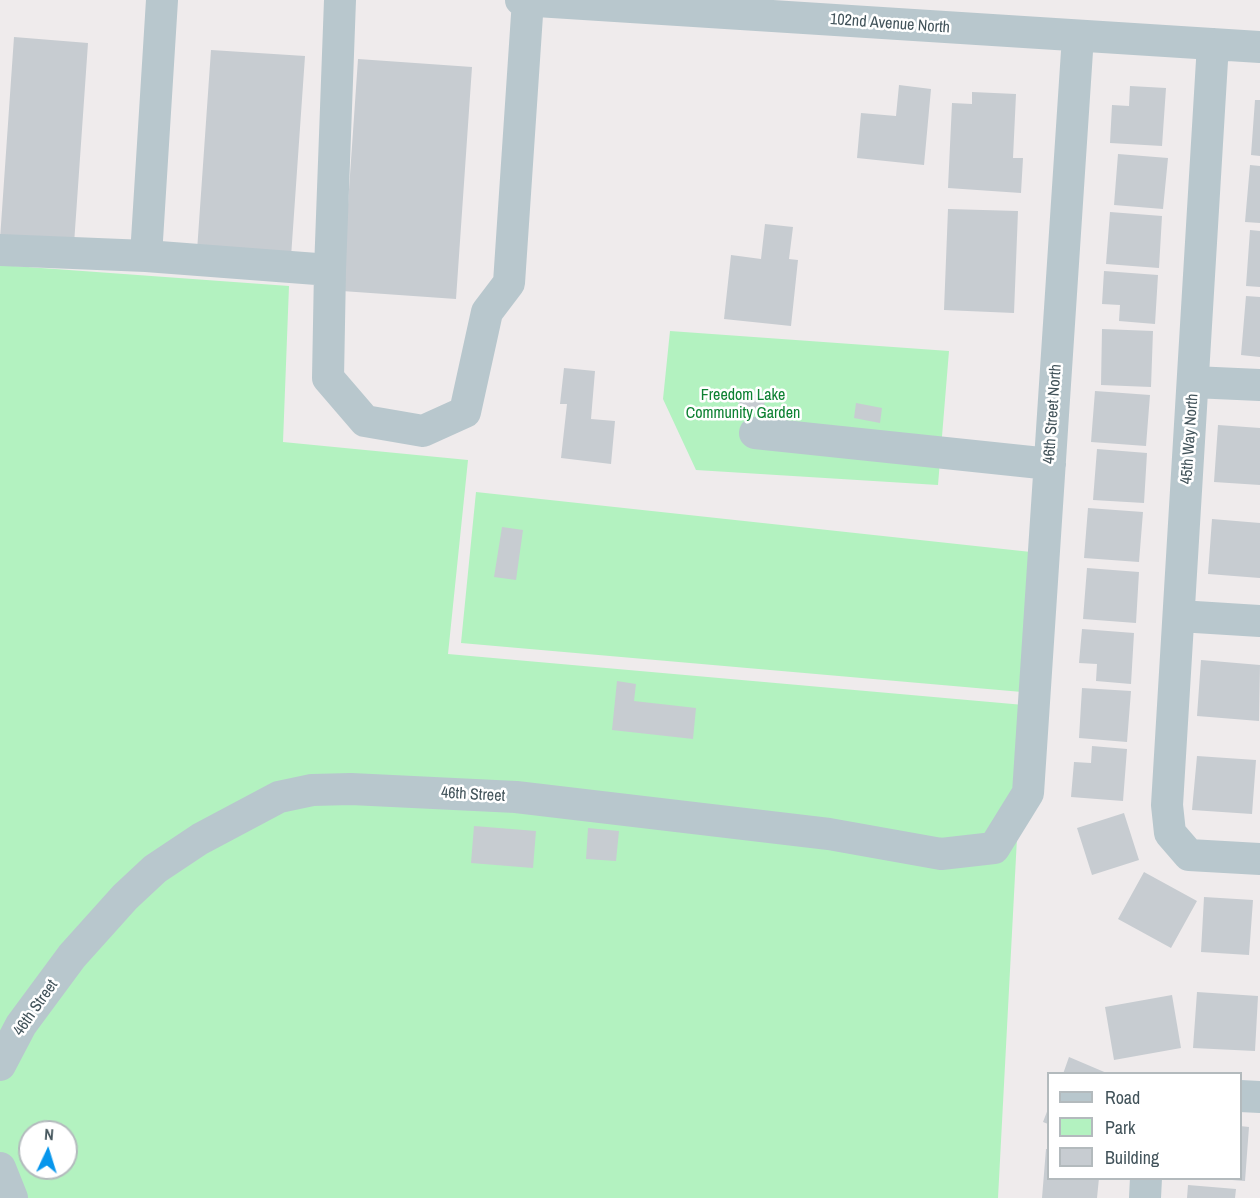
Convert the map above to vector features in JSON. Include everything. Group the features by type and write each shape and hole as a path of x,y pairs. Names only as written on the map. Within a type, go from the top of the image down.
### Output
{"street":[{"path":"146,256 162,0"},
{"path":"340,0 328,378 365,421 423,431 465,412 487,312 509,283 528,0"},
{"name":"102nd Avenue North","path":"521,0 1260,47"},
{"name":"46th Street North","path":"1028,793 1078,36"},
{"name":"45th Way North","path":"1212,44 1167,805 1170,833 1189,855 1260,859"},
{"path":"0,250 146,256 330,270"},
{"path":"1193,382 1260,385"},
{"path":"755,433 1050,464"},
{"path":"1179,615 1260,621"},
{"name":"46th Street","path":"0,1065 21,1025 72,956 125,897 155,869 200,839 279,797 312,790 351,789 516,797 830,834 941,854 994,848 1028,793"},
{"path":"1242,1096 1260,1097"},
{"path":"0,1168 12,1198"},
{"path":"1145,1198 1146,1180"}],"green space":[{"path":"0,265 289,286 283,442 468,460 448,654 1024,705 998,1198 0,1198"},
{"name":"Freedom Lake Community Garden","path":"670,331 949,351 938,485 696,470 663,399"},
{"path":"476,492 1031,552 1022,692 461,643"}],"building":[{"path":"14,37 88,43 74,244 0,239"},
{"path":"211,50 305,56 291,257 197,251"},
{"path":"358,59 472,67 456,299 342,291"},
{"path":"899,85 931,89 924,165 857,158 861,113 896,116"},
{"path":"1130,86 1166,88 1162,146 1110,143 1112,105 1129,106"},
{"path":"972,92 1016,94 1013,158 1023,158 1021,193 948,188 952,103 972,104"},
{"path":"1255,100 1260,100 1260,156 1251,155"},
{"path":"1118,154 1168,158 1163,209 1114,205"},
{"path":"1250,165 1260,166 1260,223 1245,222"},
{"path":"948,209 1018,211 1014,313 944,310"},
{"path":"1110,212 1162,216 1159,268 1106,264"},
{"path":"765,224 793,227 789,259 798,260 791,326 724,319 731,255 761,259"},
{"path":"1250,230 1260,231 1260,287 1246,286"},
{"path":"1104,271 1158,275 1155,324 1119,321 1120,305 1102,304"},
{"path":"1246,296 1260,297 1260,357 1241,355"},
{"path":"1102,329 1153,331 1151,387 1101,385"},
{"path":"564,368 595,371 591,419 615,421 611,464 561,458 567,404 560,404"},
{"path":"1095,391 1150,395 1146,446 1091,442"},
{"path":"740,393 765,395 764,412 738,409"},
{"path":"856,403 882,408 880,423 854,418"},
{"path":"1218,425 1260,428 1260,485 1214,482"},
{"path":"1097,449 1147,453 1144,503 1093,500"},
{"path":"1088,508 1143,512 1139,562 1084,558"},
{"path":"1212,519 1260,523 1260,578 1208,574"},
{"path":"502,527 523,530 516,580 494,577"},
{"path":"1087,568 1139,572 1136,623 1083,619"},
{"path":"1082,629 1134,633 1131,684 1096,681 1097,664 1079,663"},
{"path":"1201,660 1260,665 1259,721 1197,716"},
{"path":"617,681 636,684 634,701 696,708 693,739 612,730"},
{"path":"1082,688 1131,691 1127,742 1079,738"},
{"path":"1092,746 1127,749 1123,801 1071,797 1074,762 1091,763"},
{"path":"1197,756 1256,760 1252,814 1192,810"},
{"path":"1124,813 1139,860 1092,875 1077,828"},
{"path":"474,826 536,831 533,868 471,863"},
{"path":"588,828 619,831 616,861 586,859"},
{"path":"1144,872 1197,901 1171,948 1118,919"},
{"path":"1204,897 1253,900 1249,955 1201,952"},
{"path":"1197,992 1258,996 1255,1051 1193,1048"},
{"path":"1172,995 1181,1048 1114,1060 1105,1007"},
{"path":"1069,1057 1104,1072 1064,1072"},
{"path":"1047,1112 1047,1124 1043,1122"},
{"path":"1242,1126 1249,1127 1245,1181 1232,1180 1242,1180"},
{"path":"1046,1149 1047,1180 1099,1180 1097,1198 1042,1198"},
{"path":"1188,1185 1236,1189 1235,1198 1187,1198"}]}
